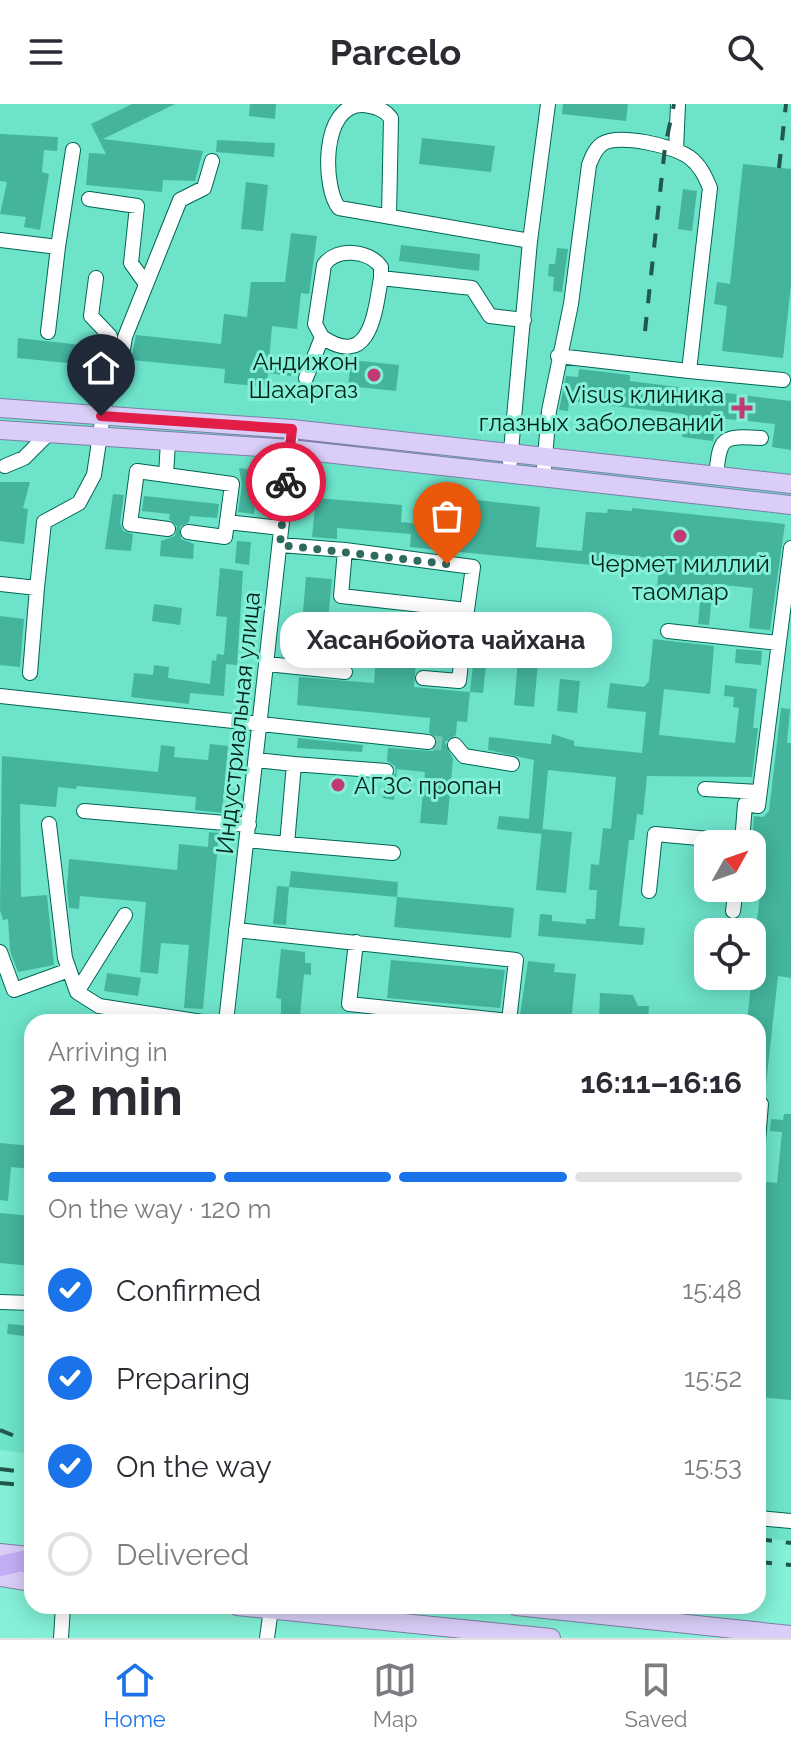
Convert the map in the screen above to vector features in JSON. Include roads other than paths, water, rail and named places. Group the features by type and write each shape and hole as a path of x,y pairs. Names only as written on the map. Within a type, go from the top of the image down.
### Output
{"highway":[{"path":"0,1566 24,1560"}],"main road":[{"path":"0,408 292,429 510,456 791,484"},
{"path":"0,430 290,449 791,505"},
{"path":"0,1553 24,1557"},
{"path":"0,1577 24,1581"},
{"path":"319,1614 551,1638"},
{"path":"592,1614 791,1635"}],"street":[{"path":"389,217 391,118 377,107 354,104 341,111 332,124 330,194 339,208 348,212 530,241"},
{"path":"509,475 530,241 548,104"},
{"path":"676,150 678,104"},
{"path":"543,479 558,356 571,304 589,165 600,145 614,139 676,150 697,165 710,188 689,371"},
{"path":"48,332 73,150"},
{"path":"109,374 120,368 125,337 180,200 204,188 212,161"},
{"path":"89,199 137,206 131,263 146,284"},
{"path":"0,240 58,247"},
{"path":"343,252 370,257 381,267 381,278 371,330 361,342 353,346 322,337 315,324 324,265 328,258 343,252"},
{"path":"30,673 44,522 79,503 94,475 109,374 110,336 91,316 96,278"},
{"path":"381,278 472,288 490,316 524,320"},
{"path":"306,378 322,337"},
{"path":"558,356 783,380"},
{"name":"Индустриальная улица","path":"227,1014 292,429"},
{"path":"5,466 24,458 48,434"},
{"path":"716,476 719,448 724,441 732,437 761,438"},
{"path":"166,475 168,442"},
{"path":"168,529 130,524 137,471 232,484 225,537 188,532"},
{"path":"227,522 281,528"},
{"path":"280,545 473,567 459,681 423,678"},
{"path":"743,830 745,804 758,806 791,548"},
{"path":"345,550 341,596 467,610"},
{"path":"0,584 37,588"},
{"path":"668,631 778,643"},
{"path":"267,664 345,672"},
{"path":"0,696 428,742"},
{"path":"455,745 464,756 512,764"},
{"path":"256,760 386,771"},
{"path":"287,844 294,764"},
{"path":"705,789 759,792"},
{"path":"84,811 248,833 287,844 393,853"},
{"path":"49,824 69,970 77,992 99,1006 150,1014"},
{"path":"649,891 655,834 694,838"},
{"path":"733,911 734,902"},
{"path":"77,992 125,915"},
{"path":"236,930 516,960 510,1014"},
{"path":"356,942 349,1004 443,1014"},
{"path":"0,952 14,990 69,970"},
{"path":"0,1302 24,1303"},
{"path":"766,1519 791,1521"},
{"path":"61,1638 62,1614"},
{"path":"267,1638 270,1614"}],"tunnel":[{"path":"428,742 455,745"}],"railway":[{"path":"645,331 665,147 674,104"},
{"path":"779,168 786,104"},
{"path":"0,1430 24,1440"},
{"path":"0,1469 24,1472"},
{"path":"0,1483 24,1485"},
{"path":"766,1540 791,1543"},
{"path":"766,1563 791,1565"}],"place":[{"name":"Андижон Шахаргаз","path":"374,375"},
{"name":"Visus клиника глазных заболеваний","path":"742,408"},
{"name":"Чермет миллий таомлар","path":"680,536"},
{"name":"Хасанбойота чайхана","path":"447,564"},
{"name":"АГЗС пропан","path":"338,785"}]}
